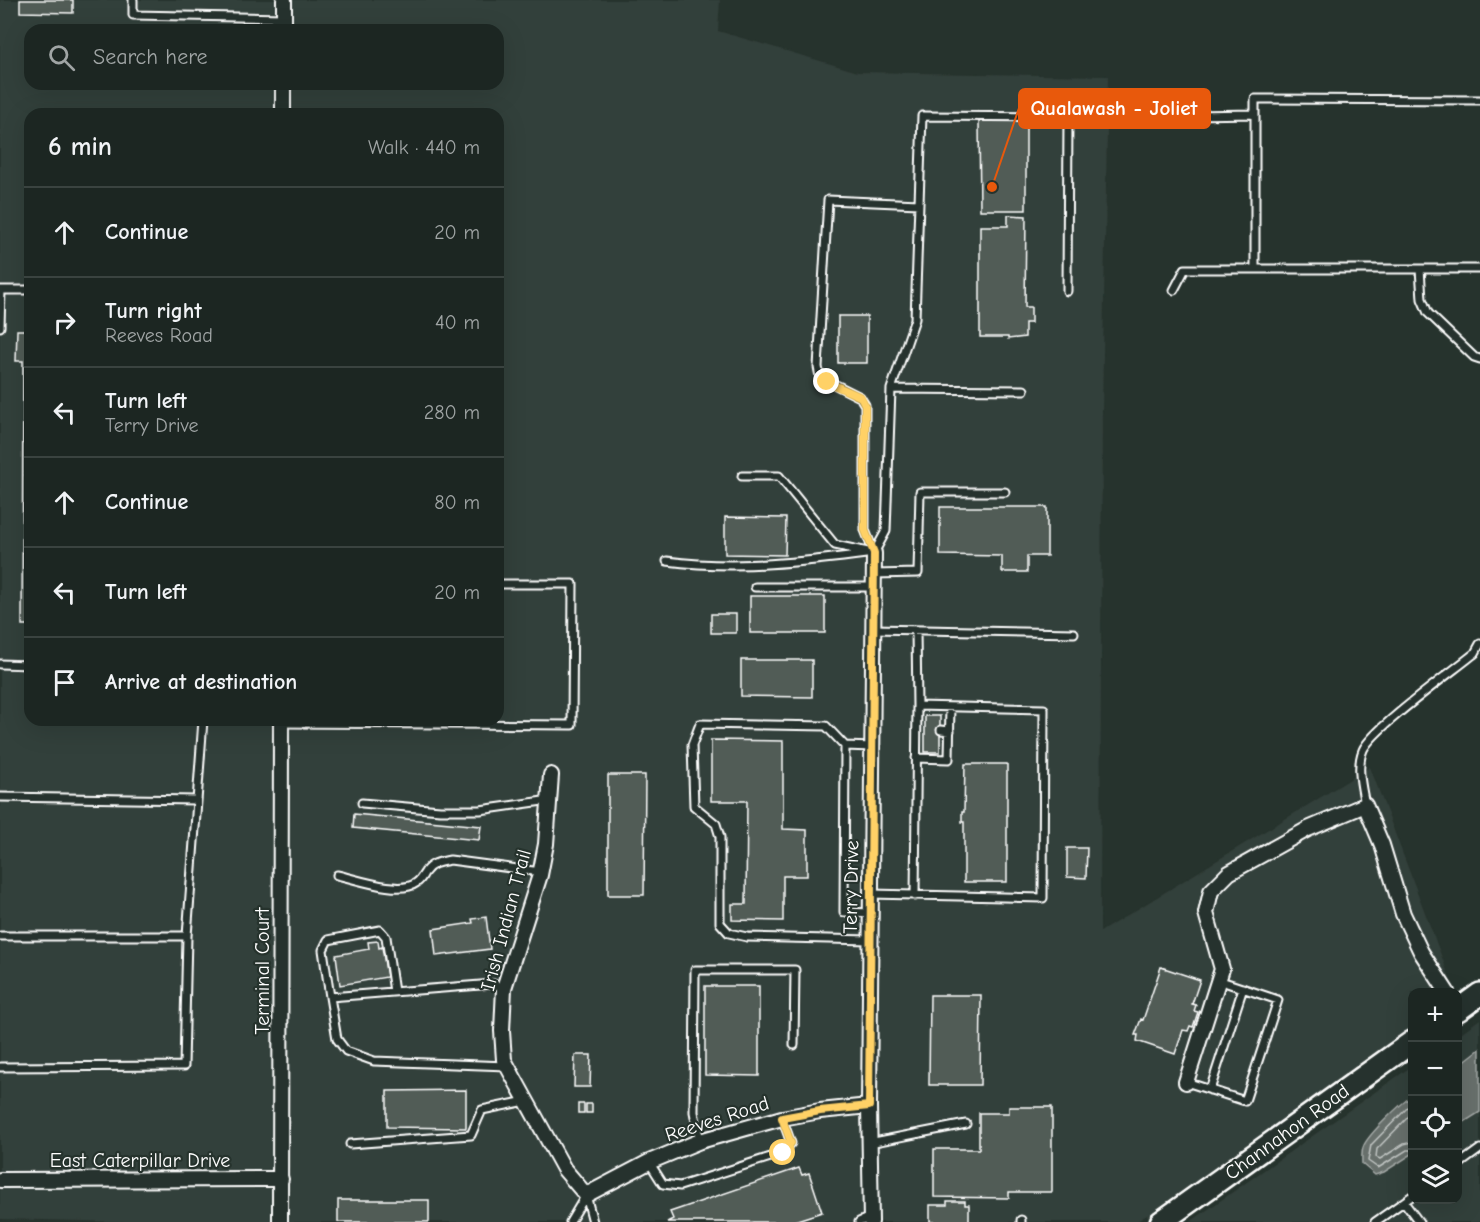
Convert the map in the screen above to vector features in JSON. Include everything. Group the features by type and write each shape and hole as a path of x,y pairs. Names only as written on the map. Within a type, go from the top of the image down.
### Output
{"main road":[{"path":"1462,1007 1480,994"},
{"name":"Channahon Road","path":"1161,1222 1408,1046"}],"street":[{"path":"284,0 284,24"},
{"path":"283,90 283,108"},
{"name":"Terry Drive","path":"867,1220 874,553"},
{"name":"Terminal Court","path":"280,1222 281,726"},
{"name":"Irish Indian Trail","path":"551,775 546,844 540,872 504,988 502,1031 504,1060 564,1169 586,1195"},
{"path":"1186,1082 1222,969 1206,913 1211,891 1229,873 1308,829 1365,805 1382,845 1403,914 1421,952 1444,988"},
{"name":"Reeves Road","path":"586,1195 649,1162 700,1141 782,1118 869,1106"},
{"name":"East Caterpillar Drive","path":"0,1180 281,1179"}],"lane":[{"path":"133,0 134,15 284,24"},
{"path":"1256,268 1255,99 1480,100"},
{"path":"874,553 886,531 891,389 915,319 922,116 1068,117 1255,114"},
{"path":"1067,291 1068,117"},
{"path":"874,553 865,530 865,405 861,397 820,377 818,367 828,200 919,204"},
{"path":"1174,290 1185,269 1480,269"},
{"path":"1420,269 1422,299 1428,313 1474,357 1480,358"},
{"path":"0,327 1,290 24,290"},
{"path":"891,389 1024,390"},
{"path":"742,476 779,476 835,544 874,553"},
{"path":"755,587 874,580 918,573 920,492 1005,492"},
{"path":"667,561 710,566 739,566 874,553"},
{"path":"504,584 573,584 572,725 504,724"},
{"path":"873,629 1074,633"},
{"path":"915,896 916,758 921,743 917,706 916,630"},
{"path":"1365,805 1360,778 1363,750 1378,732 1475,653 1480,644"},
{"path":"0,664 24,665"},
{"path":"871,894 1043,898 1044,709 917,706"},
{"path":"916,758 949,759 946,744 950,731 951,707"},
{"path":"870,940 747,937 729,933 720,923 720,837 716,824 694,806 692,745 700,724 826,726 845,746 844,912 871,913"},
{"path":"0,1066 184,1066 187,936 202,726"},
{"path":"941,730 950,731"},
{"path":"845,746 872,747"},
{"path":"0,797 196,800"},
{"path":"362,803 440,810 480,810 550,800"},
{"path":"337,875 399,888 415,884 436,862 450,860 540,872"},
{"path":"394,992 386,937 380,930 328,940 323,950 330,997 337,1039 346,1051 374,1061 507,1066"},
{"path":"0,936 187,936"},
{"path":"700,1141 694,1112 695,970 795,970 794,1045"},
{"path":"1186,1082 1245,1101 1278,1000 1218,980"},
{"path":"330,997 493,984 504,988"},
{"path":"1210,1090 1243,988"},
{"path":"350,1144 471,1135 482,1110 526,1101"},
{"path":"649,1162 663,1184 680,1186 783,1153 791,1143 782,1118"},
{"path":"869,1143 966,1124"},
{"path":"1462,1162 1480,1149"},
{"path":"570,1222 586,1195"},
{"path":"586,1195 593,1222"},
{"path":"1375,1222 1408,1199"},
{"path":"1404,1202 1419,1222"}],"shaded area":[{"path":"0,0 720,0 718,31 858,72 1108,76 1102,413 1100,932 1370,767 1453,988 1408,988 1408,1040 1153,1222 1150,1222 1147,1215 1136,1222 125,1222 0,1219"},
{"path":"1480,1019 1480,1222 1190,1222 1408,1069 1408,1204 1462,1204 1462,1032"}],"water":[{"path":"1480,1049 1480,1112 1462,1123 1462,1096 1462,1063"},
{"path":"1408,1099 1408,1157 1375,1175 1362,1164 1364,1145 1372,1133"}],"building":[{"path":"20,0 73,0 73,13 20,12"},
{"path":"1026,120 1026,210 980,210 979,121"},
{"path":"1008,215 1026,216 1025,307 1031,307 1031,323 1025,323 1025,337 1008,339 1008,337 980,337 980,226 1008,226"},
{"path":"838,316 867,316 867,363 838,363"},
{"path":"17,330 24,330 24,625 22,625 23,361 16,361"},
{"path":"940,507 1047,507 1047,556 1027,556 1027,572 1002,572 1002,556 940,555"},
{"path":"725,517 786,518 785,555 725,554"},
{"path":"750,596 825,596 825,633 750,633"},
{"path":"711,614 736,614 736,633 711,633"},
{"path":"741,660 812,660 812,697 741,696"},
{"path":"925,716 940,716 940,752 925,752"},
{"path":"711,740 783,741 783,829 807,830 807,876 783,876 783,921 732,920 732,904 746,904 747,801 711,801"},
{"path":"965,764 1007,764 1007,882 964,882 962,812 964,812"},
{"path":"608,775 645,775 644,895 608,895"},
{"path":"354,814 481,826 479,840 353,828"},
{"path":"1067,848 1087,848 1086,878 1067,877"},
{"path":"486,917 490,949 436,956 433,929 473,923 472,919"},
{"path":"378,941 379,948 382,947 387,977 340,985 336,955 369,949 368,942"},
{"path":"1161,967 1200,980 1192,1004 1196,1005 1194,1011 1198,1012 1193,1027 1190,1026 1188,1031 1183,1030 1175,1054 1137,1041 1138,1035 1135,1035 1141,1019 1143,1020"},
{"path":"705,986 759,986 759,1076 705,1075"},
{"path":"930,995 981,995 980,1085 929,1085"},
{"path":"575,1055 591,1055 590,1087 574,1087"},
{"path":"466,1090 466,1128 387,1127 387,1091"},
{"path":"578,1104 584,1104 584,1113 578,1113"},
{"path":"586,1104 592,1104 592,1113 586,1113"},
{"path":"1009,1107 1052,1107 1052,1192 1009,1192 1009,1198 934,1197 934,1149 979,1149 979,1113 1009,1113"},
{"path":"799,1168 802,1175 809,1173 822,1212 791,1222 667,1222 673,1219 670,1212"},
{"path":"338,1200 429,1200 429,1222 338,1222"},
{"path":"947,1201 965,1201 965,1205 969,1205 969,1222 930,1222 930,1205 947,1205"}],"place":[{"name":"Qualawash - Joliet","path":"992,187"}],"route":[{"path":"783,1153 791,1143 782,1118 869,1106 874,553 865,530 865,405 861,397 827,382"}]}
